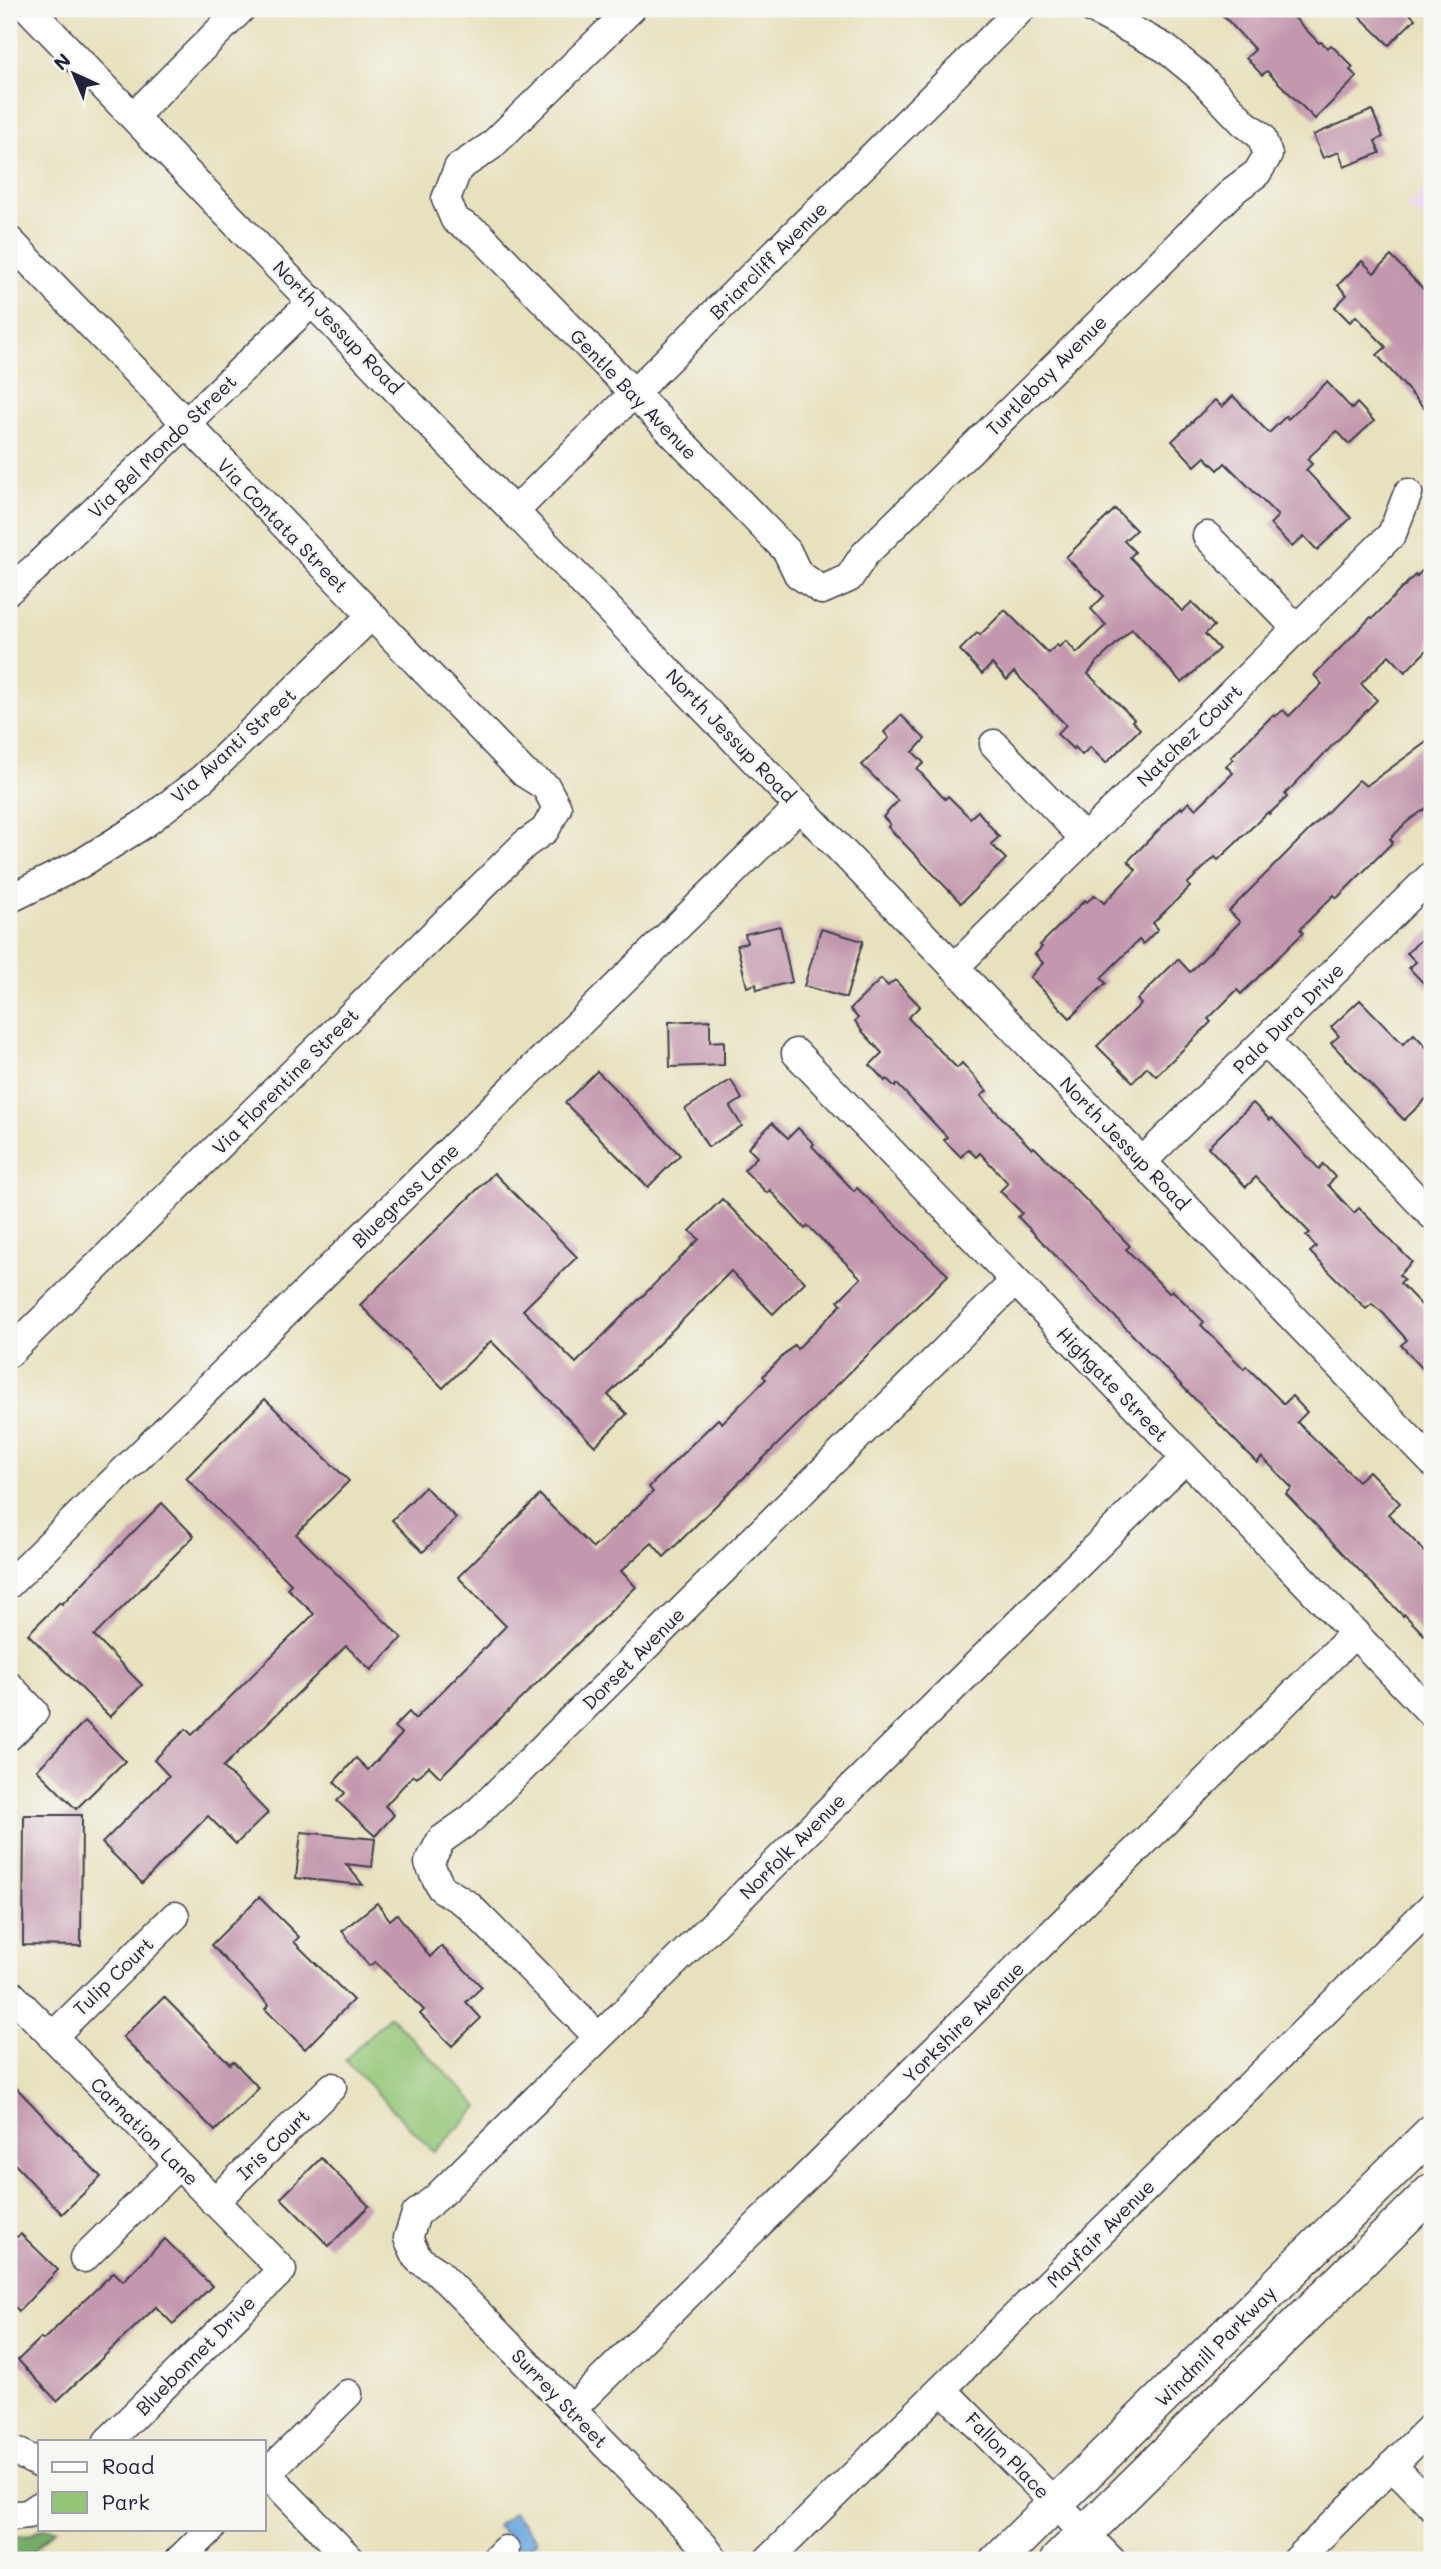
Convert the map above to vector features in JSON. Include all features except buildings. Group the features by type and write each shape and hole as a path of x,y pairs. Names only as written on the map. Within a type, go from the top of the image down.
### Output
{"main road":[{"name":"Windmill Parkway","path":"1058,2560 1071,2520 1432,2132"},
{"name":"Windmill Parkway","path":"998,2560 1071,2520 1432,2191"}],"street":[{"name":"North Jessup Road","path":"29,9 1432,1462"},
{"path":"134,116 241,9"},
{"name":"Gentle Bay Avenue","path":"631,9 491,146 458,168 446,199 455,220 480,235 787,551 799,574 822,590"},
{"name":"Briarcliff Avenue","path":"515,511 1021,9"},
{"name":"Turtlebay Avenue","path":"822,590 849,579 864,555 1234,190 1257,173 1268,155 1261,136 1182,62 1139,32 1093,9"},
{"name":"Via Contata Street","path":"9,240 524,773 546,788 557,808"},
{"name":"Via Bel Mondo Street","path":"9,590 313,301"},
{"name":"Natchez Court","path":"955,967 1083,837 1392,534 1408,493"},
{"path":"1207,536 1297,629"},
{"name":"Via Avanti Street","path":"9,900 80,864 144,824 203,778 371,616"},
{"path":"994,744 1083,837"},
{"name":"Bluegrass Lane","path":"9,1584 800,806"},
{"name":"Via Florentine Street","path":"9,1353 525,844 545,830 557,808"},
{"name":"Pala Dura Drive","path":"1143,1160 1432,876"},
{"path":"1265,1041 1432,1214"},
{"name":"Highgate Street","path":"796,1053 1432,1714"},
{"name":"Dorset Avenue","path":"598,2037 468,1905 441,1888 429,1863 441,1840 471,1819 1014,1282"},
{"name":"Norfolk Avenue","path":"408,2238 416,2214 436,2198 1185,1459"},
{"name":"Yorkshire Avenue","path":"571,2410 1355,1633"},
{"path":"9,1686 34,1712 9,1736"},
{"name":"Mayfair Avenue","path":"768,2560 1432,1906"},
{"name":"Tulip Court","path":"52,2037 175,1916"},
{"name":"Carnation Lane","path":"14,2007 52,2037 282,2270"},
{"name":"Iris Court","path":"214,2202 332,2087"},
{"path":"84,2258 178,2165"},
{"name":"Surrey Street","path":"408,2238 418,2259 438,2272 714,2560"},
{"name":"Bluebonnet Drive","path":"109,2440 282,2270"},
{"name":"Fallon Place","path":"942,2389 1111,2560"},
{"path":"266,2474 348,2394"},
{"path":"1297,2560 1432,2426"},
{"path":"9,2452 19,2453 38,2463"},
{"path":"1392,2465 1432,2506"},
{"path":"266,2476 351,2560"},
{"path":"9,2516 27,2514 38,2507"},
{"path":"179,2560 210,2530"}],"shaded area":[{"path":"1432,182 1432,211 1426,218 1405,209"}],"green space":[{"path":"390,2016 479,2107 434,2152 345,2060"},
{"path":"41,2530 55,2530 24,2560 9,2560 9,2538"}],"water":[{"path":"513,2512 537,2540 524,2553 497,2526"}]}
